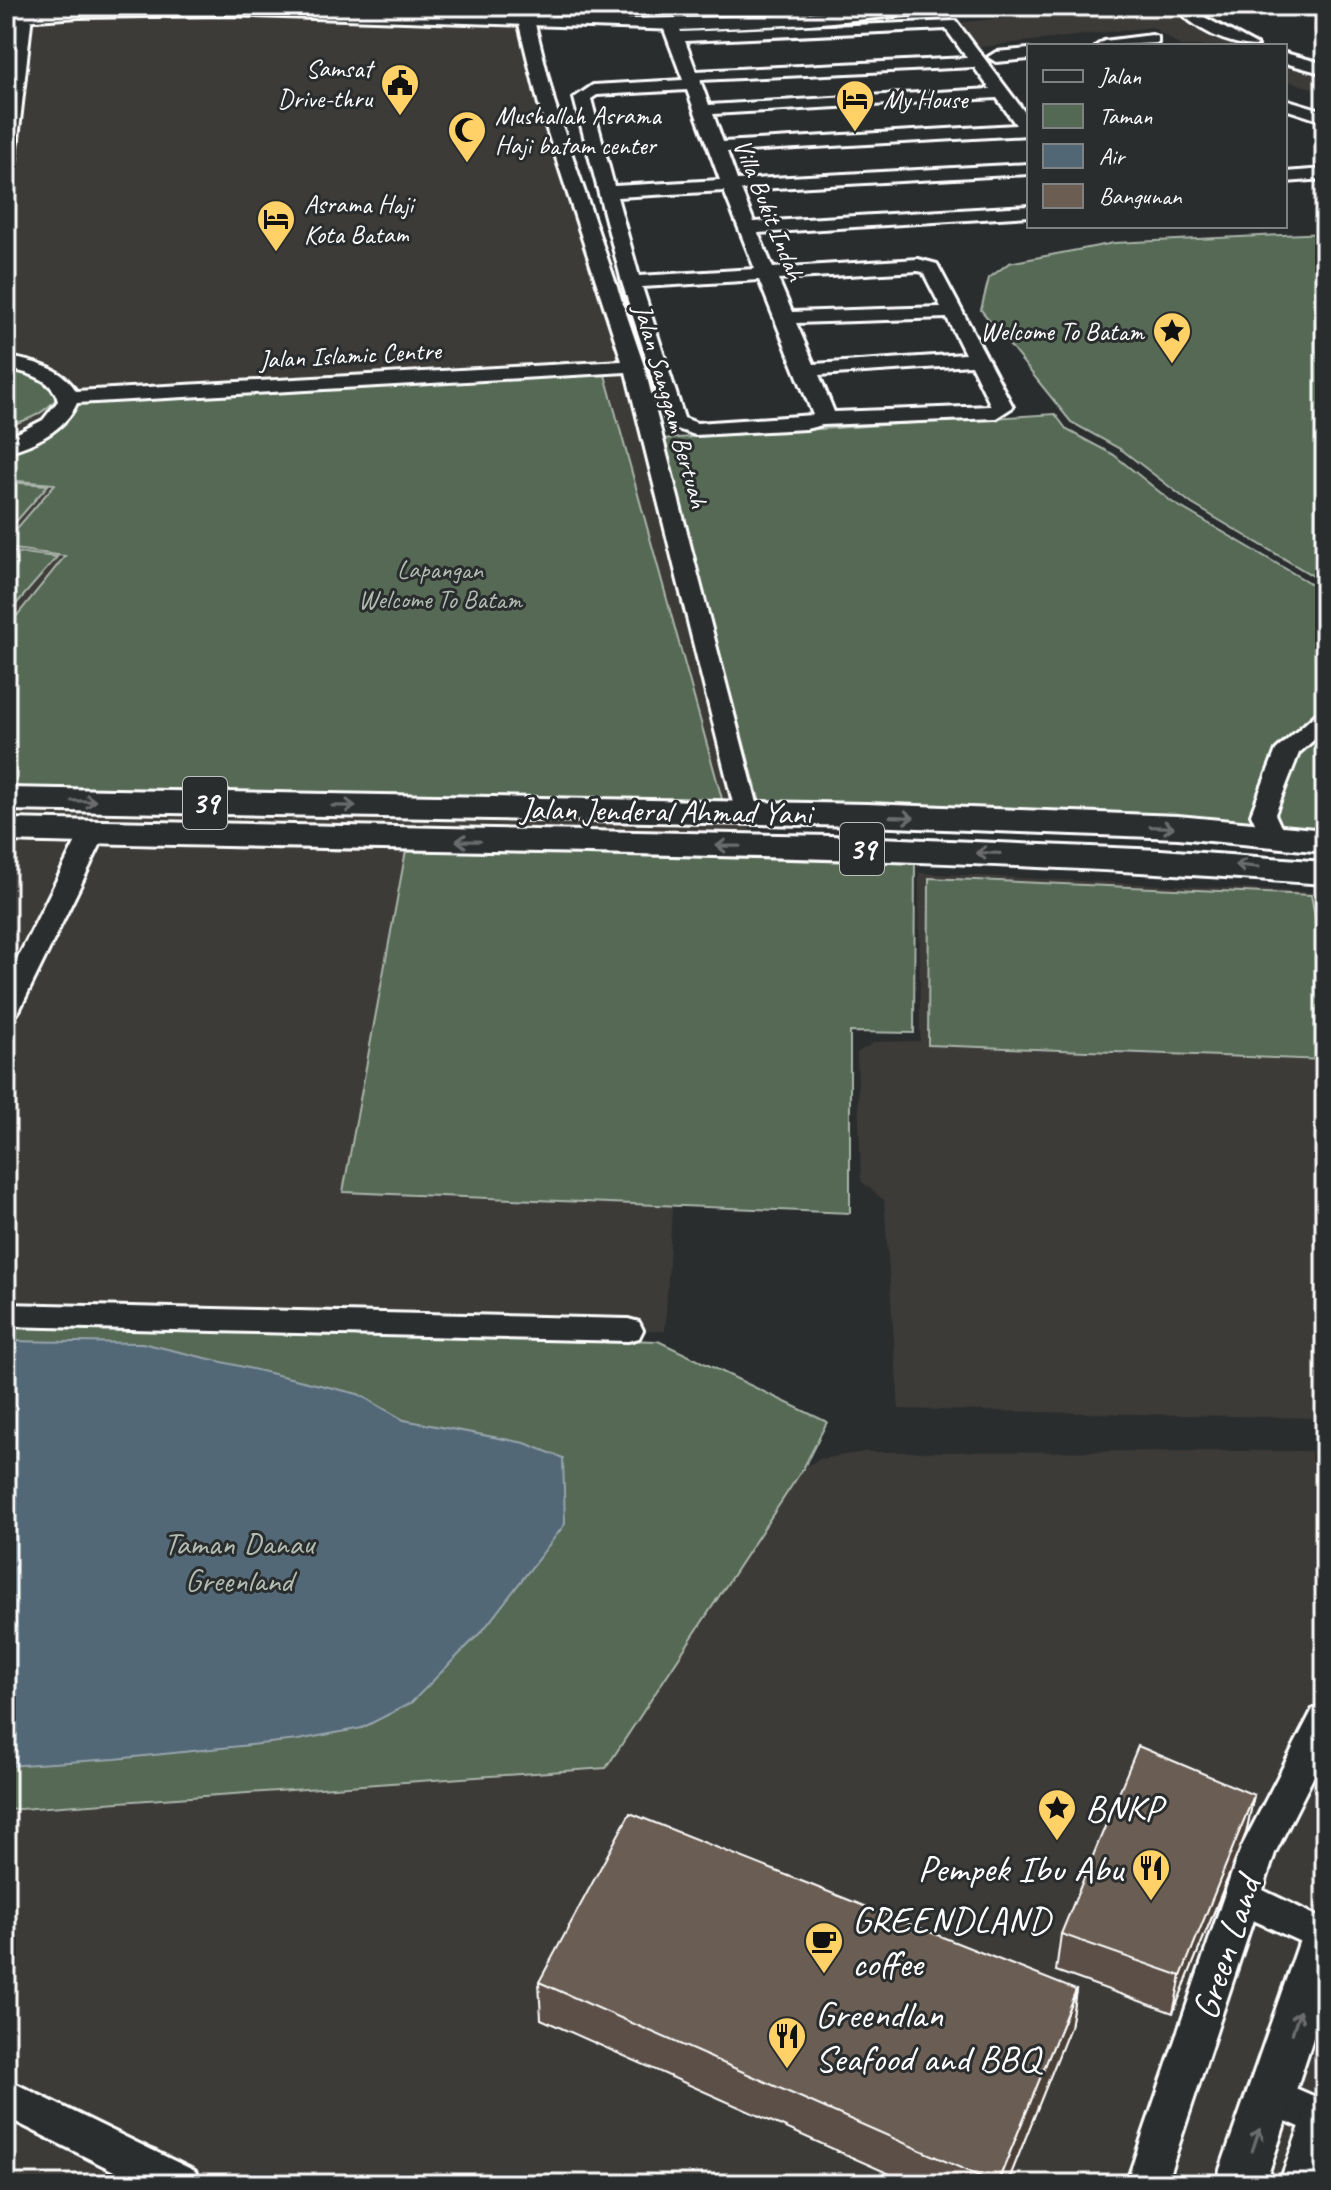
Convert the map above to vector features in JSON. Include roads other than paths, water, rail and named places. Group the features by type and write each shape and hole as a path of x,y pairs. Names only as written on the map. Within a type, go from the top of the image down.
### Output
{"highway":[{"name":"Jalan Jenderal Ahmad Yani","path":"6,799 869,849 1187,861 1325,873"},
{"name":"Jalan Jenderal Ahmad Yani","path":"6,830 93,833 747,811 1178,827 1325,841"}],"main road":[{"path":"15,15 157,6 356,9 672,31 871,10 941,6"},
{"path":"501,6 689,10 806,6"},
{"path":"1240,2184 1324,1935"},
{"path":"1304,2184 1325,2120"}],"street":[{"path":"1182,6 1200,21 1246,44"},
{"path":"6,166 15,15"},
{"name":"Jalan Sanggam Bertuah","path":"526,20 547,105 634,366 747,811"},
{"path":"672,31 950,24 987,60 1003,93 1027,127"},
{"name":"Villa Bukit Indah","path":"672,31 747,228 808,370 823,416"},
{"path":"1130,44 1152,40"},
{"path":"631,282 925,266 930,268 1001,400 1003,407 996,412 823,416 806,423 695,429 677,425 631,282 582,98 593,90 690,80 987,60 1027,54"},
{"path":"1287,59 1325,69"},
{"path":"701,110 1003,93"},
{"path":"1293,107 1323,97"},
{"path":"1293,107 1325,118"},
{"path":"1287,123 1325,118"},
{"path":"716,148 1027,130"},
{"path":"605,192 1027,169"},
{"path":"1287,177 1325,174"},
{"path":"747,228 1027,211"},
{"path":"784,318 953,312"},
{"path":"808,370 979,359"},
{"path":"6,362 50,374 64,385 69,397 66,411 49,428 6,446"},
{"name":"Jalan Islamic Centre","path":"69,397 634,366"},
{"path":"1272,836 1263,814 1288,750 1325,718"},
{"path":"6,1009 93,833"},
{"path":"6,1315 628,1330"},
{"name":"Green Land","path":"1146,2184 1257,1852 1325,1719"},
{"path":"1242,1897 1324,1935"},
{"path":"1272,2096 1325,2120"},
{"path":"6,2097 181,2184"}],"water":[{"path":"6,1341 142,1343 358,1394 404,1420 525,1443 563,1458 565,1524 484,1629 411,1703 362,1728 298,1740 115,1759 6,1766"}],"place":[{"name":"Samsat Drive-thru","path":"400,117"},
{"name":"My House","path":"855,133"},
{"name":"Mushallah Asrama Haji batam center","path":"467,164"},
{"name":"Asrama Haji Kota Batam","path":"276,253"},
{"name":"Welcome To Batam","path":"1172,365"},
{"name":"BNKP","path":"1057,1842"},
{"name":"Pempek Ibu Abu","path":"1151,1902"},
{"name":"GREENDLAND coffee","path":"824,1975"},
{"name":"Greendlan Seafood and BBQ","path":"787,2070"}],"park label":[{"name":"Lapangan Welcome To Batam","path":"440,584"},
{"name":"Taman Danau Greenland","path":"239,1562"}]}
